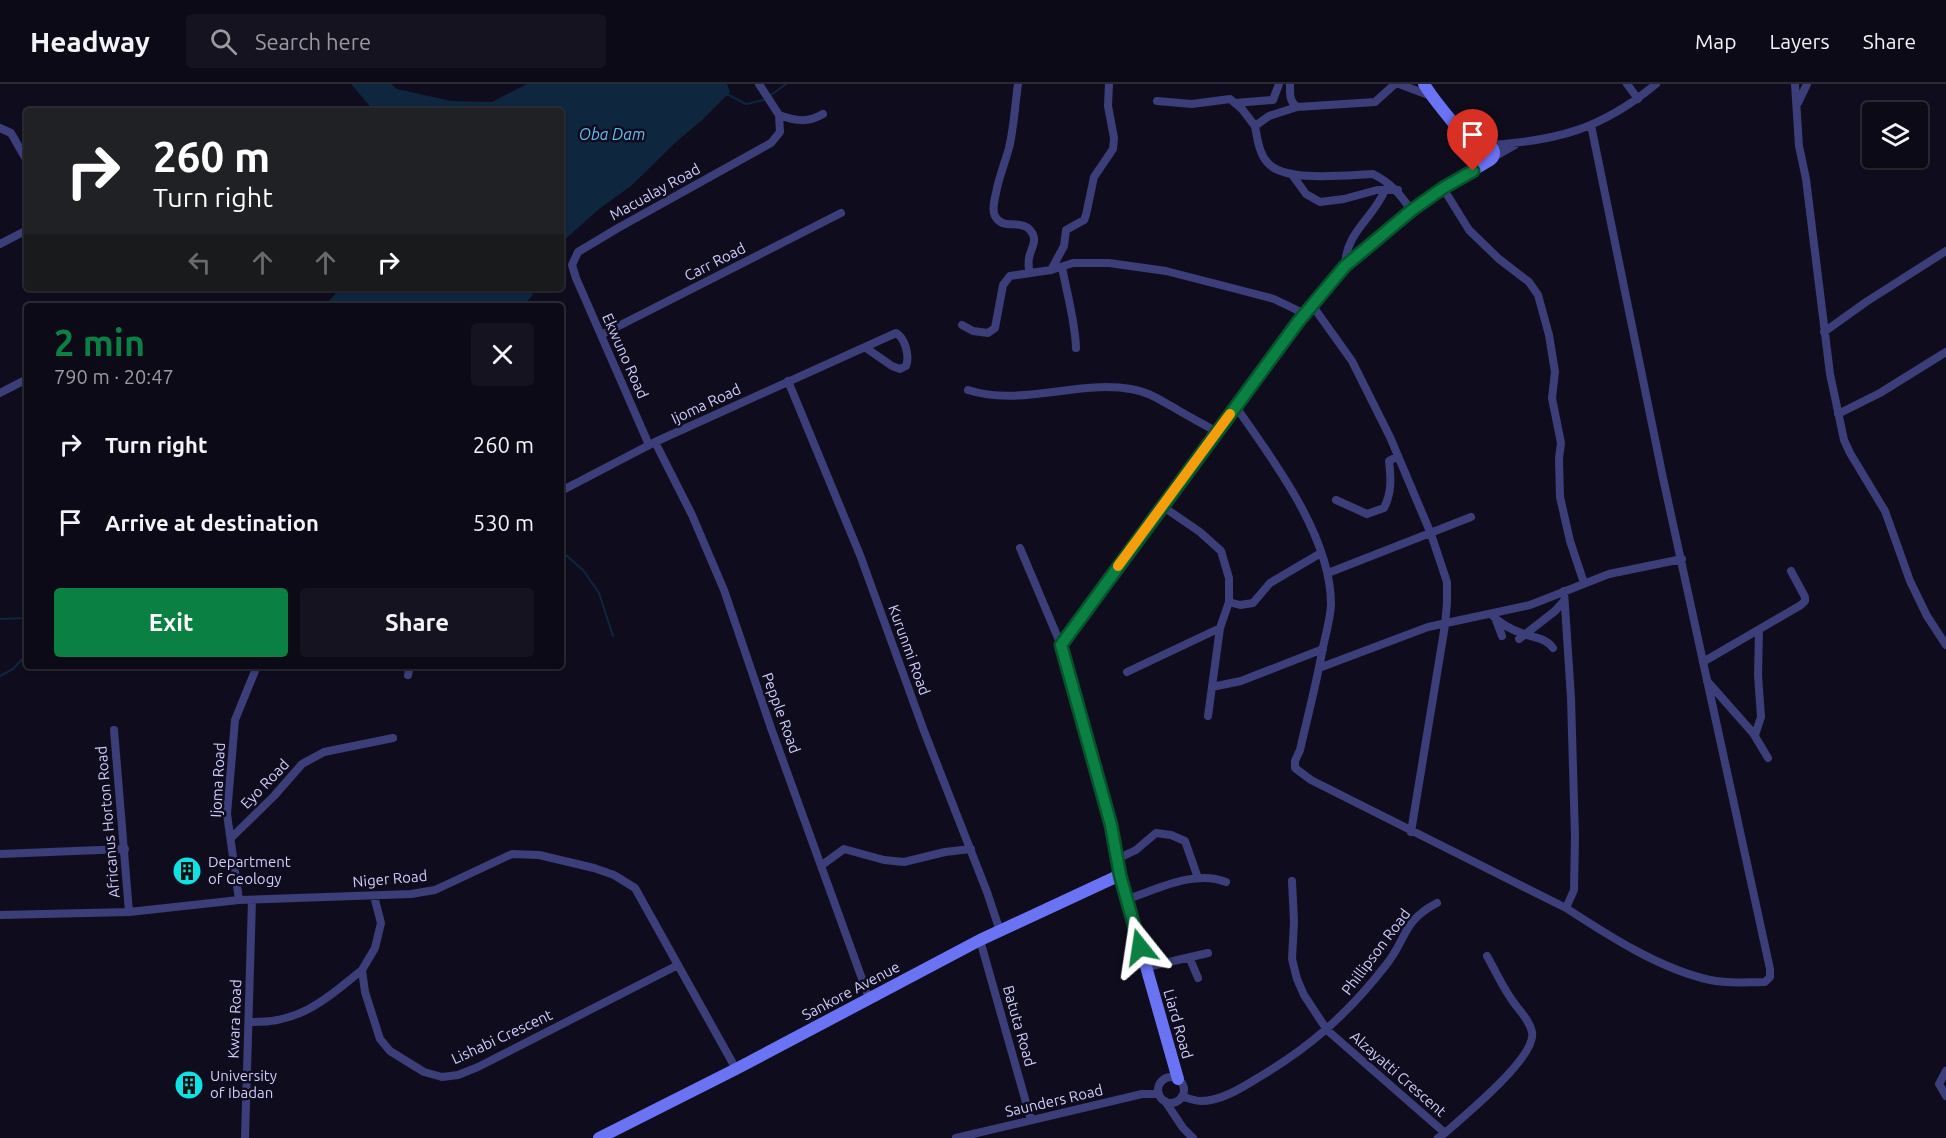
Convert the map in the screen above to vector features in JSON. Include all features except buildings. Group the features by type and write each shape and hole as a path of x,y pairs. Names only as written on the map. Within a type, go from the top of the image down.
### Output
{"street":[{"path":"1018,84 1009,147 999,181 994,211 995,217 1003,223 1028,228 1034,242 1029,258 1029,272"},
{"path":"1051,270 1064,246 1066,230 1084,220 1094,177 1113,149 1114,138 1108,106 1109,84"},
{"path":"1235,104 1273,100 1279,84"},
{"path":"1290,84 1290,96 1293,104 1298,107"},
{"path":"1255,126 1269,116 1298,107 1375,102 1397,84 1431,96"},
{"path":"1424,84 1431,96 1485,153"},
{"path":"1627,84 1638,99"},
{"path":"1061,645 1308,309 1345,266 1412,210 1464,176 1485,153 1518,143 1568,133 1591,125 1610,117 1656,84"},
{"path":"1795,84 1799,146 1806,179 1824,332 1844,440 1885,511 1910,581 1927,616 1946,645"},
{"path":"1797,105 1807,84"},
{"path":"759,85 779,115 795,121 807,121 823,114"},
{"path":"1157,101 1192,104 1230,99 1242,109 1255,126 1258,143 1267,163 1293,176 1306,194 1320,202 1385,190 1398,190"},
{"name":"Macualay Road","path":"576,278 572,265 578,252 771,143 780,132 779,115"},
{"path":"1236,407 1282,472 1311,528 1328,573 1330,607 1323,649 1295,768 1311,780 1411,832 1566,908 1607,935 1654,959 1692,975 1712,980 1765,982 1770,977 1770,969 1707,681 1591,125"},
{"path":"0,128 11,133 24,156"},
{"path":"1485,153 1518,143"},
{"path":"1293,176 1373,174 1398,190 1412,210"},
{"path":"1443,188 1469,230 1499,259 1529,282 1538,295 1549,334 1555,372 1552,398 1561,443 1560,497 1570,541 1584,583"},
{"path":"1345,266 1345,254 1353,234 1379,205 1385,190"},
{"name":"Carr Road","path":"601,335 841,213"},
{"path":"0,244 24,232"},
{"path":"1824,332 1946,251"},
{"path":"962,325 981,333 988,333 996,328 1003,285 1010,276 1073,264 1109,263 1166,271 1308,309 1352,361 1398,456 1431,534 1447,582 1448,603 1445,625 1411,832"},
{"path":"1062,267 1076,330 1076,348"},
{"name":"Ekwuno Road","path":"576,278 652,444"},
{"name":"Ijoma Road","path":"564,489 652,444 896,333 902,338 908,361 906,366 900,369 891,366 866,348"},
{"path":"1838,414 1870,399 1946,352"},
{"path":"0,393 24,381"},
{"name":"Kurunmi Road","path":"788,381 860,555 1000,931"},
{"path":"968,390 986,396 1005,397 1098,387 1132,389 1157,397 1216,432"},
{"name":"Pepple Road","path":"652,444 692,515 723,590 870,999"},
{"path":"1336,500 1367,514 1384,508 1390,496 1389,461 1398,456"},
{"path":"1162,506 1200,532 1221,551 1229,578 1229,602 1220,628 1208,716"},
{"path":"1328,573 1471,517"},
{"path":"1020,548 1061,645"},
{"path":"1229,602 1239,606 1253,603 1270,583 1321,553"},
{"path":"1319,668 1428,627 1494,617 1564,596 1584,583 1609,574 1682,559"},
{"path":"1703,662 1804,601 1805,597 1791,571"},
{"path":"1522,637 1555,611 1564,596"},
{"path":"1564,596 1571,698 1575,837 1574,890 1566,908"},
{"path":"1494,617 1502,636"},
{"path":"1494,617 1522,637 1544,640 1553,648"},
{"path":"1127,672 1220,628"},
{"path":"1755,735 1761,717 1758,675 1759,630"},
{"name":"Liard Road","path":"1061,645 1111,825 1120,875 1178,1079"},
{"path":"1212,687 1241,681 1323,649"},
{"name":"Ijoma Road","path":"239,900 227,814 235,720 256,669"},
{"path":"1707,681 1755,735 1768,758"},
{"name":"Africanus Horton Road","path":"114,730 129,912"},
{"name":"Eyo Road","path":"231,838 274,796 302,764 324,753 393,738"},
{"path":"1117,859 1136,850 1147,838 1156,833 1171,835 1185,841 1198,878"},
{"path":"0,854 125,849"},
{"path":"822,865 844,849 884,860 904,862 945,852 971,849"},
{"name":"Niger Road","path":"0,915 129,912 239,900 411,894 435,890 512,854 539,855 594,868 614,875 635,888 736,1069"},
{"name":"Sankore Avenue","path":"598,1138 736,1069 980,940 1120,875"},
{"path":"1127,899 1198,878 1210,877 1226,882"},
{"path":"1292,881 1294,922 1292,959 1296,979 1327,1030"},
{"path":"249,1022 260,1023 294,1017 318,1004 362,970 375,948 381,923 374,896"},
{"name":"Kwara Road","path":"245,1138 252,900"},
{"name":"Phillipson Road","path":"1180,1099 1200,1101 1238,1090 1289,1060 1351,1008 1388,963 1403,934 1414,919 1437,903"},
{"name":"Batuta Road","path":"980,940 1031,1120"},
{"path":"1147,967 1209,953"},
{"path":"1442,1135 1515,1067 1529,1049 1533,1035 1526,1018 1510,999 1487,956"},
{"path":"1190,958 1198,978"},
{"name":"Lishabi Crescent","path":"362,970 365,992 380,1039 401,1059 424,1072 442,1077 458,1075 478,1067 678,965"},
{"name":"Alzayatti Crescent","path":"1327,1030 1442,1135"},
{"path":"1946,1071 1938,1084 1946,1096"},
{"path":"1175,1115 1185,1089 1178,1079 1169,1077 1162,1081 1159,1094 1165,1101 1175,1115 1193,1138"},
{"name":"Saunders Road","path":"956,1138 1142,1094 1159,1094"},
{"path":"1165,1101 1180,1099"}],"water":[{"name":"Oba Dam","path":"351,84 391,84 397,89 451,101 492,102 527,84 727,84 730,92 631,186 599,209 564,240 564,108 371,108"},
{"path":"338,291 534,291 525,303 328,303"}],"waterway":[{"path":"724,95 729,95 746,104 764,100 786,84"},
{"path":"564,554 583,570 599,593 613,636"},
{"path":"0,619 24,618"},
{"path":"0,676 13,669 24,657"}],"slow traffic":[{"path":"1118,566 1230,414"}],"place":[{"name":"Department of Geology","path":"187,871"},
{"name":"University of Ibadan","path":"189,1085"}],"route":[{"path":"1140,947 1120,875 1111,825 1071,679 1063,659 1061,645 1298,322 1345,266 1412,210 1443,188 1473,171"}]}
